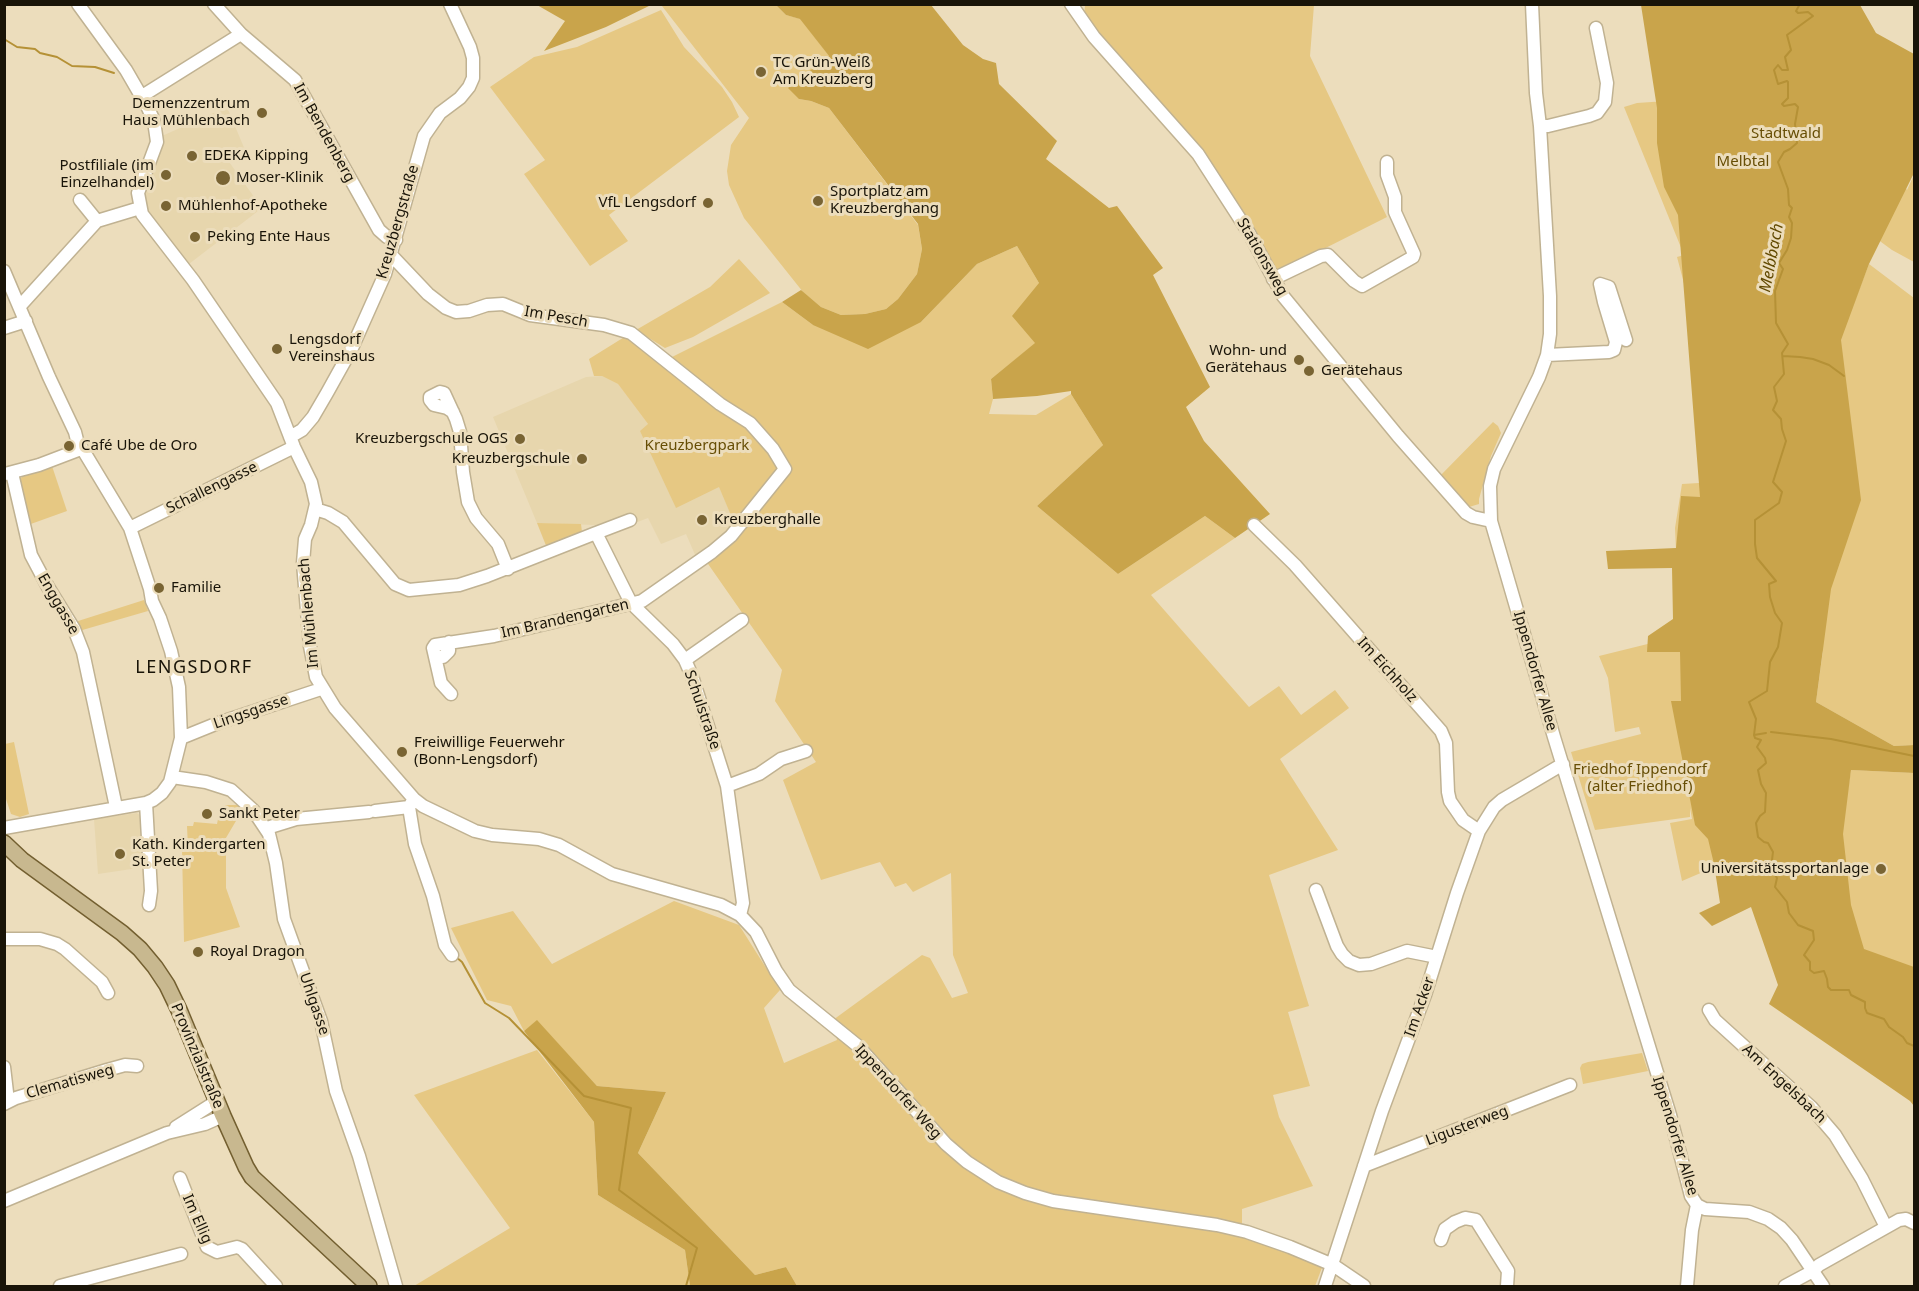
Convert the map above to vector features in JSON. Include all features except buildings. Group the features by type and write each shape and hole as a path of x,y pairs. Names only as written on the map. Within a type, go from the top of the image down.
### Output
{"main road":[{"name":"Provinzialstraße","path":"4,843 22,860 122,933 155,967 179,1010 223,1116 252,1178 369,1287"}],"street":[{"path":"20,306 97,221 140,208 138,200 140,188 157,142 154,121 142,96 78,4"},
{"name":"Im Bendenberg","path":"214,4 241,34 295,80 379,230 387,237 396,240"},
{"name":"Kreuzbergstraße","path":"292,442 313,417 352,348 392,256 424,136 436,117 460,98 472,78 473,58 470,47 450,4"},
{"name":"Stationsweg","path":"1071,4 1094,38 1198,154 1250,233 1283,296 1398,436 1466,513 1491,521"},
{"name":"Ippendorfer Allee","path":"1532,4 1551,317 1547,355 1539,377 1494,469 1491,486 1491,521 1670,1115 1691,1196 1697,1205 1692,1230 1687,1287"},
{"path":"1540,126 1572,121 1597,113 1605,102 1608,89 1596,28"},
{"path":"142,96 241,34"},
{"path":"1273,279 1321,256 1328,255 1353,281 1362,286 1413,257 1414,254 1395,212 1395,197 1387,175 1387,162"},
{"path":"80,200 97,221"},
{"name":"Im Mühlenbach","path":"140,208 146,220 193,280 277,403 316,498 315,509 305,539 303,563 311,661 321,689 411,803"},
{"name":"Im Pesch","path":"392,256 428,294 450,310 461,312 496,303 530,315 604,325 631,333 663,358"},
{"path":"4,271 81,449 130,528 152,602 171,651 179,687 181,738 172,777 162,793 146,803 4,828"},
{"path":"1547,355 1614,350 1616,342 1600,284 1610,287 1626,340"},
{"path":"4,328 26,321"},
{"name":"Im Brandengarten","path":"451,693 441,682 433,648 435,645 494,636 642,601 731,536 785,469 773,449 750,423 720,404 663,358"},
{"path":"453,412 460,432 468,502 476,518 498,544 508,569"},
{"name":"Schallengasse","path":"130,528 292,442"},
{"path":"8,474 81,449"},
{"name":"Enggasse","path":"8,474 31,555 74,629 83,652 116,807"},
{"path":"315,509 328,513 343,522 395,584 409,590 459,585 508,569 630,520"},
{"name":"Im Eichholz","path":"1254,525 1295,565 1441,731 1446,743 1450,801 1463,820 1479,831"},
{"name":"Schulstraße","path":"596,533 631,603 673,644 685,660 692,676 727,786 743,903 740,915"},
{"path":"685,660 742,620"},
{"name":"Lingsgasse","path":"181,738 321,689"},
{"path":"727,786 759,774 781,759 806,751"},
{"name":"Im Acker","path":"1325,1287 1383,1106 1425,995 1479,831 1487,816 1502,800 1563,764"},
{"name":"Uhlgasse","path":"172,777 206,782 231,790 246,802 267,828 273,846 284,919 321,1021 336,1091 361,1163 396,1287"},
{"path":"146,803 151,891 149,905"},
{"path":"267,828 296,819 372,812 411,803 415,844 433,896 445,945 452,955"},
{"name":"Ippendorfer Weg","path":"411,803 423,806 475,831 492,835 539,839 559,844 612,874 721,905 740,915 756,932 776,971 789,990 858,1046 946,1144 984,1174 998,1182 1053,1201 1217,1225 1247,1232 1290,1247 1333,1266 1364,1287"},
{"path":"1316,890 1337,946 1349,960 1359,964 1371,964 1407,951 1437,957"},
{"path":"4,939 40,939 57,944 102,982 108,993"},
{"name":"Am Engelsbach","path":"1710,1010 1715,1020 1811,1107 1830,1128 1850,1157 1886,1227"},
{"name":"Clematisweg","path":"6,1103 125,1065 136,1066"},
{"path":"4,1066 6,1103"},
{"name":"Ligusterweg","path":"1364,1166 1570,1085"},
{"path":"167,1133 217,1101"},
{"path":"4,1201 167,1133 205,1124 223,1116"},
{"name":"Im Ellig","path":"180,1178 207,1246 217,1252 242,1248 276,1287"},
{"path":"1697,1205 1705,1209 1749,1212 1768,1219 1787,1234 1822,1287"},
{"path":"1441,1240 1445,1229 1455,1222 1468,1217 1476,1220 1509,1271 1507,1287"},
{"path":"1785,1287 1819,1264 1899,1220 1910,1221"},
{"name":"Im Ellig","path":"60,1287 181,1254"}],"shaded area":[{"path":"227,107 245,150 227,159 262,208 185,267 143,212 142,188 162,136"},
{"name":"Kreuzbergschule","path":"602,376 618,384 648,424 676,507 719,486 735,525 696,557 686,534 661,544 648,518 632,524 596,527 595,525 537,523 493,417 586,377"},
{"name":"Kath. Kindergarten St. Peter","path":"137,813 142,817 145,867 98,874 94,819"}],"green space":[{"name":"Sportplatz am Kreuzberghang","path":"664,4 776,5 786,15 801,19 830,57 808,73 799,99 829,108 918,225 922,249 917,274 898,299 886,309 865,314 841,315 821,307 803,292 744,218 729,185 727,171 731,145 749,118 662,6"},
{"path":"537,5 651,5 606,27 544,51 565,21"},
{"path":"776,5 931,5 963,45 983,59 996,63 999,84 1057,141 1046,159 1109,208 1117,206 1163,268 1153,275 1210,387 1186,407 1204,441 1270,514 1235,538 1205,516 1118,574 1037,506 1103,445 1071,391 993,399 991,379 1035,343 1012,316 1039,283 1017,246 977,264 921,322 868,349 813,325 782,302 801,290 821,307 841,315 865,314 886,309 898,299 917,274 922,249 918,224 829,108 799,99 788,88 829,56 800,19 786,15"},
{"path":"1085,5 1314,5 1310,56 1387,217 1274,274 1252,227 1084,19"},
{"name":"Stadtwald","path":"1641,5 1860,5 1876,33 1914,54 1914,173 1869,264 1841,340 1861,500 1831,589 1816,702 1894,746 1914,745 1914,773 1851,770 1843,834 1851,905 1864,949 1914,967 1914,1106 1769,1004 1778,985 1751,907 1712,926 1699,913 1720,903 1708,839 1695,825 1671,701 1681,701 1680,652 1647,652 1648,636 1673,619 1672,568 1608,569 1606,551 1676,548 1681,496 1700,497 1678,215 1664,187 1657,143 1657,108"},
{"path":"661,10 684,47 722,87 739,117 609,215 628,241 590,266 524,174 545,160 490,87 534,57 577,47"},
{"name":"Stadtwald","path":"1681,100 1903,183 1907,190 1914,175 1914,262 1892,250 1851,220 1852,308 1869,264 1914,298 1914,745 1894,746 1816,702 1823,650 1806,701 1846,802 1851,770 1914,773 1914,1070 1745,854 1682,881 1670,823 1692,819 1690,808 1690,817 1595,830 1571,752 1641,734 1639,727 1615,732 1608,678 1599,656 1680,636 1675,528 1682,484 1699,483 1699,340 1677,257 1684,255 1624,107 1637,103"},
{"path":"1017,246 1039,283 1036,343 991,379 993,399 989,414 1036,415 1071,394 1103,445 1037,506 1118,574 1205,516 1235,538 1151,595 1249,707 1279,686 1301,715 1335,690 1349,708 1280,759 1338,850 1269,875 1309,1006 1288,1012 1310,1086 1273,1095 1279,1117 1313,1186 1242,1209 1242,1225 1326,1257 1315,1286 797,1286 786,1267 755,1275 638,1153 666,1092 597,1086 537,1021 524,1031 511,1006 487,1000 451,928 513,911 552,964 674,901 739,925 780,990 764,1008 784,1063 837,1040 833,1020 922,955 930,958 952,998 968,993 953,955 951,873 913,892 906,883 895,887 880,862 821,880 783,780 816,762 775,701 782,670 706,561 789,471 775,447 672,362 672,357 782,302 813,325 921,322 977,264"},
{"path":"739,259 770,293 693,337 665,348 636,330 710,287"},
{"name":"Kreuzbergpark","path":"626,336 748,425 782,469 735,525 719,487 676,508 640,431 648,424 618,384 602,376 594,376 589,359"},
{"path":"1493,422 1501,433 1491,456 1479,504 1469,507 1439,477"},
{"path":"52,466 67,511 28,525 20,479 25,474"},
{"path":"537,523 581,524 582,532 547,548"},
{"path":"144,600 148,611 79,631 75,622"},
{"path":"14,742 29,814 20,817 11,814 5,796 5,744"},
{"path":"225,805 238,805 243,809 223,843 226,850 226,888 240,927 184,942 182,849 188,848 187,826 193,826 194,822 217,824 218,819 224,820 227,816"},
{"path":"537,1020 597,1086 666,1092 638,1153 755,1275 786,1267 797,1286 690,1286 685,1250 598,1195 594,1122 524,1031"},
{"path":"537,1050 594,1122 598,1195 685,1250 690,1286 414,1286 510,1228 414,1095"},
{"path":"1642,1053 1648,1071 1583,1084 1580,1068 1582,1064"}],"waterway":[{"name":"Melbbach","path":"1800,4 1796,11 1798,13 1808,12 1813,16 1787,35 1791,50 1785,57 1788,70 1782,70 1778,65 1774,70 1778,84 1788,82 1788,98 1782,104 1784,106 1795,104 1798,107 1795,124 1797,143 1784,152 1778,162 1788,189 1789,205 1792,208 1789,217 1792,223 1791,238 1779,263 1783,269 1775,291 1776,323 1788,344 1782,353 1784,374 1774,387 1777,401 1773,410 1781,419 1786,441 1773,482 1782,492 1779,503 1755,520 1757,558 1776,581 1769,584 1770,597 1775,613 1782,623 1778,647 1770,662 1767,691 1749,702 1756,719 1754,735 1755,738 1761,740 1757,747 1766,763 1758,770 1766,793 1765,812 1756,823 1758,837 1768,843 1773,852 1771,868 1777,878 1775,887 1787,902 1789,913 1798,925 1813,931 1814,940 1804,955 1810,962 1810,970 1814,973 1824,971 1831,990 1849,990 1851,995 1865,1002 1867,1013 1884,1019 1889,1027 1903,1037 1907,1043 1914,1046"},
{"path":"4,39 17,47 35,49 40,53 57,57 72,66 95,67 114,73"},
{"path":"1783,356 1813,359 1829,365 1844,376"},
{"path":"1771,732 1831,739 1914,756"},
{"path":"1754,735 1766,733"},
{"path":"456,957 462,962 485,1003 509,1018 584,1096 631,1108 619,1190 697,1248 686,1286"}],"place":[{"name":"TC Grün-Weiß Am Kreuzberg","path":"761,72"},
{"name":"Demenzzentrum Haus Mühlenbach","path":"262,113"},
{"name":"EDEKA Kipping","path":"192,156"},
{"name":"Postfiliale (im Einzelhandel)","path":"166,175"},
{"name":"Moser-Klinik","path":"223,178"},
{"name":"Sportplatz am Kreuzberghang","path":"818,201"},
{"name":"VfL Lengsdorf","path":"708,203"},
{"name":"Mühlenhof-Apotheke","path":"166,206"},
{"name":"Peking Ente Haus","path":"195,237"},
{"name":"Lengsdorf Vereinshaus","path":"277,349"},
{"name":"Wohn- und Gerätehaus","path":"1299,360"},
{"name":"Gerätehaus","path":"1309,371"},
{"name":"Kreuzbergschule OGS","path":"520,439"},
{"name":"Café Ube de Oro","path":"69,446"},
{"name":"Kreuzbergschule","path":"582,459"},
{"name":"Kreuzberghalle","path":"702,520"},
{"name":"Familie","path":"159,588"},
{"name":"Freiwillige Feuerwehr (Bonn-Lengsdorf)","path":"402,752"},
{"name":"Sankt Peter","path":"207,814"},
{"name":"Kath. Kindergarten St. Peter","path":"120,854"},
{"name":"Universitätssportanlage","path":"1881,869"},
{"name":"Royal Dragon","path":"198,952"}],"district":[{"name":"LENGSDORF","path":"194,668"}],"park label":[{"name":"Melbtal","path":"1743,162"},
{"name":"Friedhof Ippendorf (alter Friedhof)","path":"1640,778"}]}
